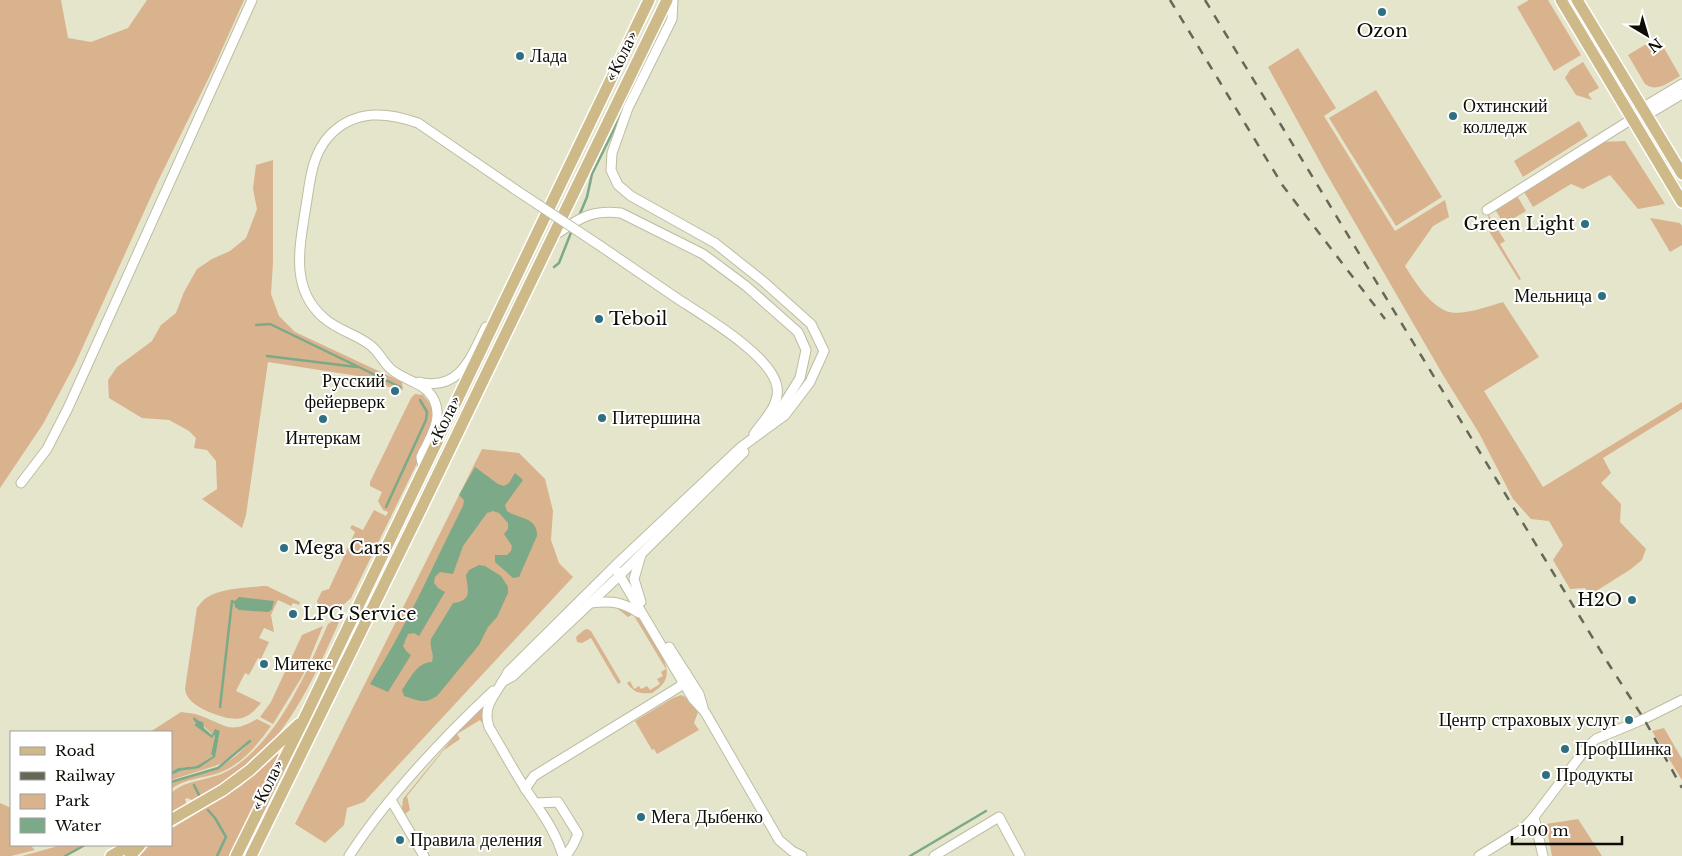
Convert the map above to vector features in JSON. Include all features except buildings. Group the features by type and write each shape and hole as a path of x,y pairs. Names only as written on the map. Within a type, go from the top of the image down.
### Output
{"main road":[{"name":"«Кола»","path":"236,856 304,719 649,0"},
{"name":"«Кола»","path":"251,856 667,0"},
{"path":"1560,0 1682,202"},
{"path":"1577,0 1682,174"},
{"path":"172,820 223,790 250,770 304,719"},
{"path":"112,856 128,846"},
{"path":"130,856 139,846"}],"street":[{"path":"21,483 47,449 68,408 252,0"},
{"path":"673,0 672,19 628,108 612,153 611,170 618,185 630,196 715,243 764,282 811,324 824,351 810,382 785,415 749,440"},
{"path":"1487,210 1632,119 1682,84"},
{"path":"1644,111 1682,94"},
{"path":"350,856 391,800 449,732 504,680 513,676 590,604 619,569 643,551 744,452 749,440 775,404 777,388 774,378 763,363 735,337 418,123 403,118 368,114 353,118 338,127 321,147 316,157 312,168 299,251 299,270 306,295 324,318 370,345 392,370 424,386 434,400 438,414 436,426 421,456 423,468"},
{"path":"536,803 558,802 578,834 565,856 553,830 525,789 489,727 486,718 489,704 508,672 619,569 782,407 800,378 806,350 798,332 746,286 703,254 621,213 608,211 585,215 552,237"},
{"path":"412,380 436,384 444,383 456,376 466,366 489,322 497,316"},
{"path":"641,602 634,579 639,558 643,551"},
{"path":"619,569 699,694 705,712 779,840 792,851 802,856"},
{"path":"619,569 642,614 692,698 705,712"},
{"path":"590,604 616,602 629,606 642,614"},
{"path":"525,789 534,776 672,692 683,683 686,673"},
{"path":"672,692 682,692 692,698"},
{"path":"1479,856 1516,833 1534,817 1587,747 1596,739 1644,720 1682,700"},
{"path":"391,800 424,856"},
{"path":"934,856 999,817 1020,856"},
{"path":"1534,817 1544,856"}],"green space":[{"path":"0,0 61,0 68,38 91,42 128,28 147,0 244,0 214,67 158,181 75,364 43,424 0,488"},
{"path":"1529,0 1548,0 1581,55 1554,71 1517,7"},
{"path":"1648,43 1654,53 1664,48 1680,76 1658,87 1645,84 1628,55"},
{"path":"1298,48 1336,108 1324,116 1395,231 1445,200 1449,217 1433,226 1405,266 1422,292 1433,303 1452,313 1475,310 1503,302 1539,357 1484,391 1543,487 1682,402 1682,409 1603,458 1611,473 1601,483 1621,504 1620,522 1646,549 1642,560 1590,595 1585,588 1570,589 1553,560 1563,545 1549,521 1531,519 1513,499 1479,433 1443,375 1325,171 1268,67"},
{"path":"1583,62 1599,88 1588,94 1592,100 1576,95 1565,78 1570,70"},
{"path":"1376,90 1442,197 1396,226 1329,118"},
{"path":"1579,121 1588,136 1523,177 1514,161"},
{"path":"1625,141 1665,204 1638,209 1610,175 1583,189 1571,184 1533,207 1523,190 1601,142"},
{"path":"273,160 273,262 271,294 279,316 295,332 402,382 403,389 400,391 358,376 268,362 246,515 242,528 202,499 217,489 216,461 207,450 194,448 196,438 189,431 169,420 142,418 109,398 108,380 117,367 152,341 161,325 176,313 184,292 197,269 212,259 230,251 246,238 257,209 253,189 256,165"},
{"path":"1516,194 1526,211 1504,224 1496,211 1496,207"},
{"path":"1488,214 1505,241 1500,244 1521,279 1519,280 1490,233"},
{"path":"1650,218 1680,223 1682,226 1682,245 1670,252"},
{"path":"415,394 423,395 431,405 434,414 427,443 351,598 341,607 327,614 319,607 317,601 322,591 329,589 355,532 350,528 352,525 363,530 374,510 386,516 388,512 383,510 378,501 382,492 370,486 370,482 411,398"},
{"path":"482,449 519,453 545,479 553,511 551,540 559,563 573,577 364,802 347,808 344,825 325,843 295,824"},
{"path":"267,586 300,602 299,605 293,603 291,606 278,600 271,615 274,632 264,628 259,638 269,642 261,659 258,658 249,675 245,673 236,691 261,703 250,714 242,718 236,719 213,714 192,702 185,689 197,607 203,600 218,592"},
{"path":"617,605 634,612 639,618 666,665 667,671 664,682 652,693 638,692 632,689 627,683 630,681 634,689 639,686 641,689 647,686 650,690 660,684 657,679 663,676 661,672 666,669 633,614 628,617 617,608"},
{"path":"336,619 339,622 307,689 278,735 266,749 241,771 194,801 185,799 187,805 172,815 172,792 193,782 224,773 248,756 263,741 289,704 328,624"},
{"path":"323,626 303,675 273,724 260,717 271,702 302,635"},
{"path":"587,629 591,631 621,682 618,684 591,638 582,643 577,642 576,637"},
{"path":"681,695 689,699 698,712 694,723 699,730 657,754 654,749 652,750 635,721"},
{"path":"486,703 483,724 480,720 457,734 460,739 444,750 407,796 410,810 405,814 430,856 428,856 404,813 402,808 403,799 457,733"},
{"path":"181,712 198,715 228,727 240,727 257,719 271,726 255,747 242,759 219,773 188,781 172,788 172,783 219,768 237,755 251,741 222,763 172,780 172,774 196,766 178,768 172,771 172,731 152,731","holes":["195,718 213,735 220,731 213,756 211,754 215,736 212,737 194,725 196,723","213,756 212,759 199,765"]},
{"path":"1664,728 1682,759 1682,780 1652,731"},
{"path":"277,753 279,755 230,856 138,856 149,846 172,846 172,828 241,786"},
{"path":"0,803 10,808 10,846 31,846 35,850 11,856 0,856"},
{"path":"1578,819 1602,856 1552,856 1546,824"},
{"path":"58,846 81,846 63,856 22,856"}],"water":[{"path":"475,467 498,484 504,486 509,483 515,473 523,480 505,505 507,511 531,522 534,525 537,536 519,577 513,578 495,562 495,555 507,555 511,551 512,546 504,534 508,529 508,523 499,513 493,511 487,513 463,546 453,574 440,572 435,577 434,583 445,592 419,636 414,633 408,634 403,646 411,655 388,692 370,684 407,619 463,506 464,500 459,495"},
{"path":"479,565 485,566 501,576 508,587 508,593 497,617 488,627 479,645 437,696 424,701 404,696 402,690 414,672 422,665 432,662 431,639 453,603 460,602 467,597 466,575 469,570"},
{"path":"239,597 274,601 269,612 239,610 235,607 234,602"},
{"path":"194,717 203,722 204,728 212,735 215,729 220,731 215,757 199,768 180,771 172,775 172,771 178,768 197,766 213,756 211,754 215,736 212,738 194,725 196,723 193,719"}],"waterway":[{"path":"579,216 587,197 592,174 623,111"},
{"path":"554,267 559,263 572,230"},
{"path":"256,325 270,324 400,387"},
{"path":"267,356 357,367"},
{"path":"386,507 426,420 427,412 420,400"},
{"path":"220,707 232,601 234,602"},
{"path":"172,782 218,768 250,741"},
{"path":"194,785 199,795"},
{"path":"208,810 226,837 217,856"},
{"path":"910,856 986,811"},
{"path":"65,856 83,846"}],"railway":[{"path":"1170,0 1283,186 1385,319"},
{"path":"1205,0 1608,663 1644,719 1682,788"}],"place":[{"name":"Ozon","path":"1382,12"},
{"name":"Лада","path":"520,56"},
{"name":"Охтинский колледж","path":"1453,116"},
{"name":"Green Light","path":"1585,224"},
{"name":"Мельница","path":"1602,296"},
{"name":"Teboil","path":"599,319"},
{"name":"Русский фейерверк","path":"395,391"},
{"name":"Питершина","path":"602,418"},
{"name":"Интеркам","path":"323,419"},
{"name":"Mega Cars","path":"284,548"},
{"name":"H2O","path":"1632,600"},
{"name":"LPG Service","path":"293,614"},
{"name":"Митекс","path":"264,664"},
{"name":"Центр страховых услуг","path":"1629,720"},
{"name":"ПрофШинка","path":"1565,749"},
{"name":"Продукты","path":"1546,775"},
{"name":"Мега Дыбенко","path":"641,817"},
{"name":"Правила деления","path":"400,840"}]}
